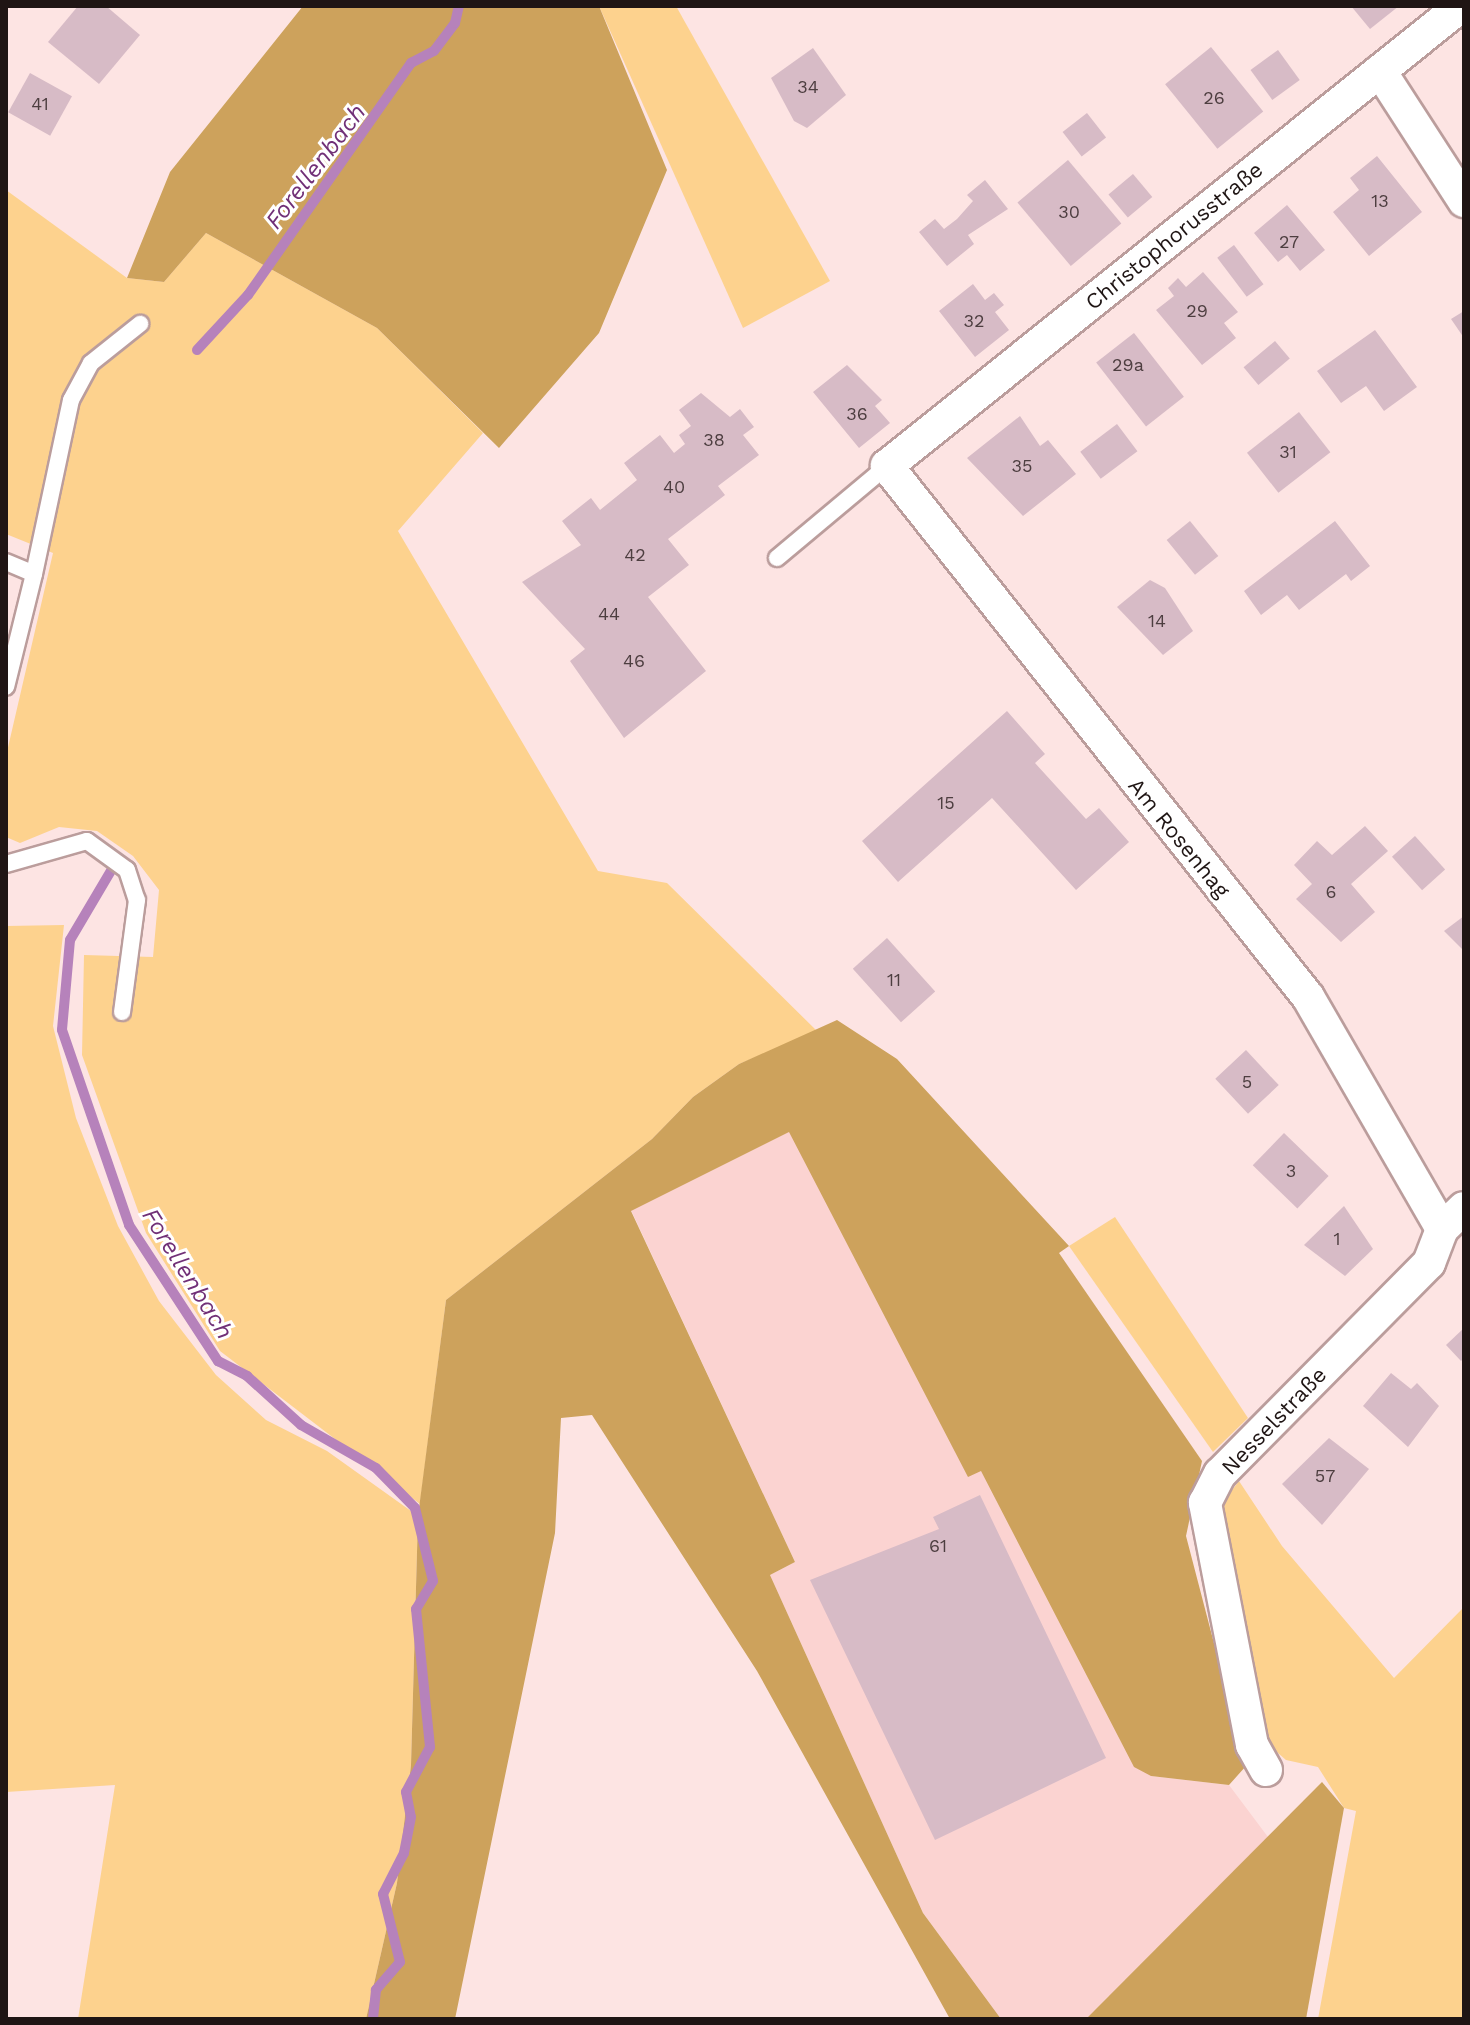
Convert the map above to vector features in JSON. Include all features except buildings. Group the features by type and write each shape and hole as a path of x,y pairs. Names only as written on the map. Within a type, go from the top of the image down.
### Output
{"street":[{"name":"Christophorusstraße","path":"887,466 1461,6"},
{"path":"1380,71 1464,201"},
{"name":"Am Rosenhag","path":"887,466 1308,997 1453,1218"},
{"name":"Nesselstraße","path":"1266,1770 1249,1731 1206,1538 1205,1503 1220,1474 1429,1263 1453,1218"}],"lane":[{"path":"6,687 71,400 91,363 140,324"},
{"path":"777,558 887,466"},
{"path":"6,562 34,574"},
{"path":"6,864 87,841 127,870 137,900 122,1012"}],"shaded area":[{"path":"303,6 599,6 667,170 599,333 499,448 377,328 206,233 164,282 127,278 170,172"},
{"path":"599,6 676,6 830,281 743,328"},
{"path":"6,190 127,278 164,282 206,233 377,328 483,433 398,531 598,871 667,883 818,1032 739,1064 693,1097 652,1139 446,1300 420,1504 220,1351 146,1233 82,1055 84,955 153,957 159,890 133,856 97,831 59,827 20,843 6,837 6,756 53,553 6,534"},
{"path":"64,925 53,1026 76,1118 118,1226 159,1301 216,1375 266,1420 327,1451 418,1516 411,1765 397,1883 366,2019 78,2019 115,1785 6,1792 6,926"},
{"path":"837,1020 897,1059 1069,1246 1059,1253 1202,1461 1186,1536 1246,1766 1229,1785 1151,1776 1134,1767 981,1471 968,1477 789,1132 631,1211 795,1562 770,1575 923,1913 1001,2019 950,2019 757,1671 592,1415 561,1418 555,1533 455,2019 366,2019 397,1883 411,1765 418,1516 446,1300 652,1139 693,1097 739,1064"},
{"path":"790,1131 968,1476 981,1470 1151,1776 1229,1785 1268,1837 1086,2019 1001,2019 923,1913 770,1575 795,1562 631,1210"},
{"path":"1115,1217 1248,1418 1213,1452 1069,1246"},
{"path":"1239,1481 1282,1546 1394,1678 1464,1607 1464,2019 1318,2019 1356,1811 1344,1808 1318,1767 1286,1760 1271,1747 1219,1538 1219,1507"},
{"path":"1322,1782 1344,1808 1306,2019 1086,2019"}],"waterway":[{"name":"Forellenbach","path":"197,350 248,295 411,63 434,51 455,23 459,6"},
{"name":"Forellenbach","path":"112,869 70,940 62,1030 129,1225 218,1361 247,1376 301,1425 376,1468 415,1508 433,1581 416,1609 430,1747 406,1792 411,1817 404,1853 383,1894 400,1962 376,1990 373,2019"}]}
